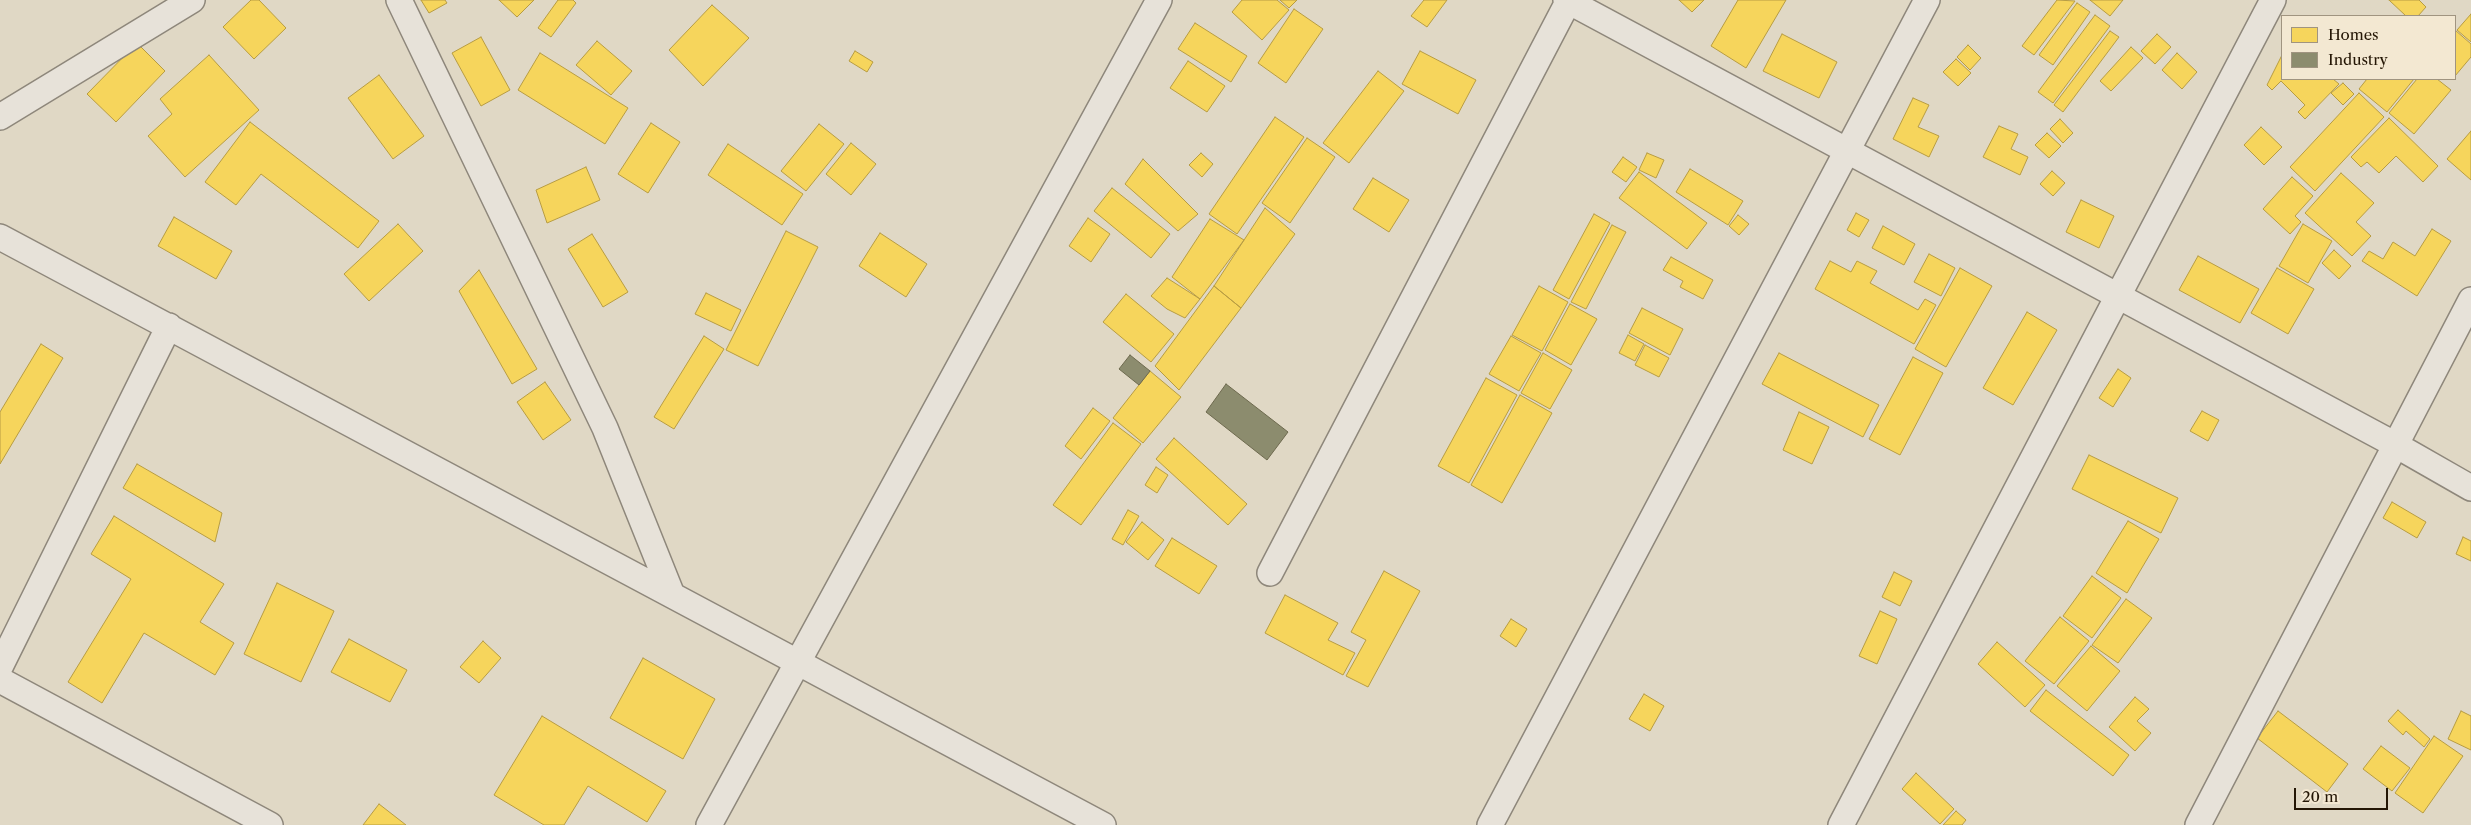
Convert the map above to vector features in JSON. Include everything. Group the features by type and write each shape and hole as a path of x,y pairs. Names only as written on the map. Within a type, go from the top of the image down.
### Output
{"street":[{"path":"0,117 192,0"},
{"path":"399,0 605,428 672,595"},
{"path":"709,825 1159,0"},
{"path":"1270,573 1568,0 2394,444 2471,488"},
{"path":"1490,825 1927,0"},
{"path":"1841,825 2273,0"},
{"path":"0,237 1103,825"},
{"path":"2198,825 2394,444 2471,300"},
{"path":"0,667 168,326"},
{"path":"0,680 270,825"}],"building: Homes":[{"path":"251,0 259,0 286,28 254,59 223,27"},
{"path":"421,0 445,0 447,3 429,13"},
{"path":"499,0 534,0 517,17"},
{"path":"558,0 573,0 576,3 551,37 538,28"},
{"path":"1242,0 1277,0 1289,10 1262,40 1232,12"},
{"path":"1280,0 1297,0 1289,8"},
{"path":"1424,0 1447,0 1427,27 1411,16"},
{"path":"1679,0 1704,0 1692,12"},
{"path":"1738,0 1786,0 1746,68 1711,46"},
{"path":"2057,0 2075,1 2034,55 2022,46"},
{"path":"2090,0 2123,0 2110,16"},
{"path":"2389,0 2419,0 2426,7 2419,15 2405,15"},
{"path":"2077,3 2090,12 2053,65 2039,55"},
{"path":"712,5 749,38 703,86 669,50"},
{"path":"1294,9 1323,29 1286,83 1258,63"},
{"path":"2471,14 2471,42 2457,30"},
{"path":"2095,15 2110,26 2053,103 2038,92"},
{"path":"1195,23 1247,56 1231,82 1178,49"},
{"path":"2110,31 2119,37 2063,112 2054,105"},
{"path":"2456,31 2471,44 2471,57 2456,75"},
{"path":"1782,34 1837,62 1819,98 1763,71"},
{"path":"2157,34 2171,47 2155,64 2141,51"},
{"path":"481,37 510,90 481,106 452,53"},
{"path":"597,41 632,71 611,95 576,65"},
{"path":"137,43 165,71 116,122 87,94"},
{"path":"1968,45 1981,58 1970,70 1957,57"},
{"path":"2131,47 2143,58 2111,91 2100,81"},
{"path":"855,51 873,62 867,72 849,61"},
{"path":"1420,51 1476,80 1458,114 1402,84"},
{"path":"540,53 628,108 605,144 518,90"},
{"path":"2177,53 2197,72 2182,89 2162,70"},
{"path":"209,55 259,110 185,177 148,136 172,114 160,99"},
{"path":"2281,57 2281,80 2334,80 2339,84 2305,119 2298,112 2305,105 2281,81 2272,90 2267,85"},
{"path":"1956,59 1971,73 1958,86 1943,72"},
{"path":"1188,61 1225,86 1207,112 1170,88"},
{"path":"1378,71 1404,91 1349,163 1323,143"},
{"path":"379,75 424,136 393,159 348,98"},
{"path":"2366,80 2413,80 2387,112 2359,89"},
{"path":"2416,80 2438,80 2451,90 2414,134 2389,113"},
{"path":"2343,83 2354,94 2343,105 2331,93"},
{"path":"2359,93 2384,117 2315,191 2290,167"},
{"path":"1913,98 1929,105 1918,127 1939,136 1929,157 1893,139"},
{"path":"1275,117 1304,137 1237,234 1209,214"},
{"path":"2389,118 2438,166 2423,182 2396,156 2379,173 2367,162 2361,167 2351,157"},
{"path":"2060,119 2073,133 2063,143 2050,129"},
{"path":"250,122 379,221 358,248 261,174 236,205 205,182"},
{"path":"651,123 680,142 648,193 618,174"},
{"path":"819,124 844,144 806,191 781,171"},
{"path":"1999,126 2018,134 2011,149 2028,157 2020,175 1983,157"},
{"path":"2261,127 2282,147 2264,165 2244,145"},
{"path":"2471,131 2471,180 2447,159"},
{"path":"2047,133 2061,146 2049,158 2035,145"},
{"path":"1307,138 1335,157 1290,223 1262,203"},
{"path":"851,143 876,164 851,195 826,174"},
{"path":"728,144 803,194 782,225 708,175"},
{"path":"1201,153 1213,164 1202,177 1189,165"},
{"path":"1647,153 1664,160 1656,178 1639,170"},
{"path":"1623,157 1637,167 1626,182 1612,172"},
{"path":"1143,159 1198,214 1178,231 1125,184"},
{"path":"586,167 600,200 547,223 536,190"},
{"path":"1690,169 1743,201 1728,225 1676,192"},
{"path":"2052,171 2065,183 2053,196 2040,184"},
{"path":"1639,172 1707,223 1687,249 1619,198"},
{"path":"2341,173 2374,203 2356,222 2371,236 2352,256 2305,213"},
{"path":"2292,177 2313,196 2295,216 2301,222 2290,234 2263,209"},
{"path":"1373,178 1409,200 1389,232 1353,209"},
{"path":"1112,188 1170,234 1151,258 1094,211"},
{"path":"2081,200 2114,216 2099,248 2066,232"},
{"path":"1265,208 1295,234 1241,308 1214,286"},
{"path":"1856,213 1869,220 1859,237 1847,230"},
{"path":"1594,214 1610,223 1569,299 1553,290"},
{"path":"1738,215 1749,224 1739,235 1729,226"},
{"path":"174,217 232,251 216,279 158,246"},
{"path":"1088,218 1110,234 1091,262 1069,246"},
{"path":"1210,219 1244,240 1200,299 1172,277"},
{"path":"398,224 423,251 369,301 344,274"},
{"path":"2303,224 2332,241 2308,283 2279,266"},
{"path":"1612,225 1626,232 1586,309 1571,302"},
{"path":"1883,226 1915,244 1904,265 1872,248"},
{"path":"2432,229 2451,241 2417,296 2362,261 2369,251 2383,259 2393,242 2415,256"},
{"path":"786,231 818,247 758,366 726,350"},
{"path":"880,233 927,264 906,297 859,266"},
{"path":"592,234 628,292 603,307 568,249"},
{"path":"2334,250 2351,266 2339,279 2322,263"},
{"path":"1929,254 1955,268 1941,296 1914,282"},
{"path":"2198,256 2259,289 2240,323 2179,290"},
{"path":"1671,257 1713,280 1703,299 1680,287 1683,281 1663,270"},
{"path":"1830,261 1851,272 1857,261 1877,271 1870,283 1918,310 1925,299 1936,305 1914,344 1815,289"},
{"path":"1960,268 1992,286 1946,367 1915,349"},
{"path":"2277,268 2314,289 2288,334 2251,313"},
{"path":"479,270 537,369 512,384 459,291"},
{"path":"1167,278 1200,299 1185,318 1167,309 1151,296"},
{"path":"1214,286 1241,308 1179,390 1155,366"},
{"path":"1539,286 1568,302 1542,351 1512,335"},
{"path":"706,293 741,310 731,331 695,314"},
{"path":"1126,294 1174,334 1151,362 1103,322"},
{"path":"1570,304 1597,319 1571,365 1545,350"},
{"path":"1642,308 1683,329 1670,355 1629,333"},
{"path":"2027,312 2057,330 2013,405 1983,388"},
{"path":"1628,335 1644,344 1635,361 1619,353"},
{"path":"704,336 724,349 674,429 654,417"},
{"path":"1511,336 1541,353 1519,391 1489,374"},
{"path":"41,344 63,358 0,464 0,412"},
{"path":"1645,345 1669,358 1659,377 1635,365"},
{"path":"1543,353 1572,370 1550,409 1521,393"},
{"path":"1779,353 1879,405 1863,437 1762,384"},
{"path":"1913,357 1943,373 1900,455 1869,439"},
{"path":"2118,369 2131,378 2113,407 2099,398"},
{"path":"1150,371 1181,397 1143,443 1113,418"},
{"path":"1486,378 1517,395 1469,483 1438,466"},
{"path":"545,382 571,420 543,440 517,402"},
{"path":"1520,395 1552,413 1502,503 1471,485"},
{"path":"1093,408 1110,421 1081,459 1065,446"},
{"path":"2202,411 2219,420 2208,441 2190,431"},
{"path":"1799,412 1829,427 1812,464 1783,450"},
{"path":"1113,423 1141,444 1081,525 1053,505"},
{"path":"1174,438 1247,504 1228,525 1156,459"},
{"path":"2089,455 2178,498 2161,533 2072,489"},
{"path":"137,464 222,513 215,542 123,488"},
{"path":"1156,467 1168,475 1157,493 1145,485"},
{"path":"2392,502 2426,522 2417,538 2383,518"},
{"path":"1128,510 1139,516 1123,545 1112,539"},
{"path":"114,516 224,584 200,622 234,643 215,675 144,633 102,703 68,682 131,579 91,554"},
{"path":"2128,521 2159,539 2127,593 2096,573"},
{"path":"1142,522 1164,540 1148,560 1126,542"},
{"path":"2463,537 2471,541 2471,561 2456,554"},
{"path":"1172,538 1217,566 1199,594 1155,566"},
{"path":"1384,571 1420,591 1368,687 1346,676 1366,640 1351,632"},
{"path":"1894,572 1912,581 1900,606 1882,597"},
{"path":"2092,576 2121,598 2092,638 2063,616"},
{"path":"277,583 334,611 301,682 244,654"},
{"path":"1285,595 1338,623 1328,640 1355,653 1343,675 1265,633"},
{"path":"2126,599 2152,618 2118,663 2092,645"},
{"path":"1880,611 1897,619 1877,664 1859,656"},
{"path":"2060,617 2089,641 2054,684 2025,661"},
{"path":"1511,619 1527,629 1516,647 1500,636"},
{"path":"349,639 407,670 390,702 331,672"},
{"path":"483,641 501,658 479,683 460,667"},
{"path":"1997,642 2045,685 2025,707 1978,664"},
{"path":"2091,646 2120,671 2087,711 2057,686"},
{"path":"643,658 715,699 683,759 610,718"},
{"path":"2046,690 2129,755 2113,776 2030,711"},
{"path":"1644,694 1664,706 1650,731 1629,719"},
{"path":"2135,697 2149,709 2137,721 2151,733 2135,751 2109,727"},
{"path":"2398,710 2430,739 2424,747 2406,731 2403,735 2388,721"},
{"path":"2278,711 2348,764 2327,792 2257,738"},
{"path":"2461,711 2471,716 2471,750 2448,739"},
{"path":"542,716 666,791 647,822 588,786 564,825 544,825 494,795"},
{"path":"2434,736 2463,756 2423,813 2395,793"},
{"path":"2381,746 2410,768 2392,791 2363,769"},
{"path":"1916,773 1954,809 1940,824 1902,789"},
{"path":"379,804 406,825 363,825"},
{"path":"1956,811 1966,820 1962,825 1943,825"}],"building: Industry":[{"path":"1130,355 1150,371 1139,385 1119,369"},
{"path":"1226,384 1288,432 1267,460 1206,412"}]}
